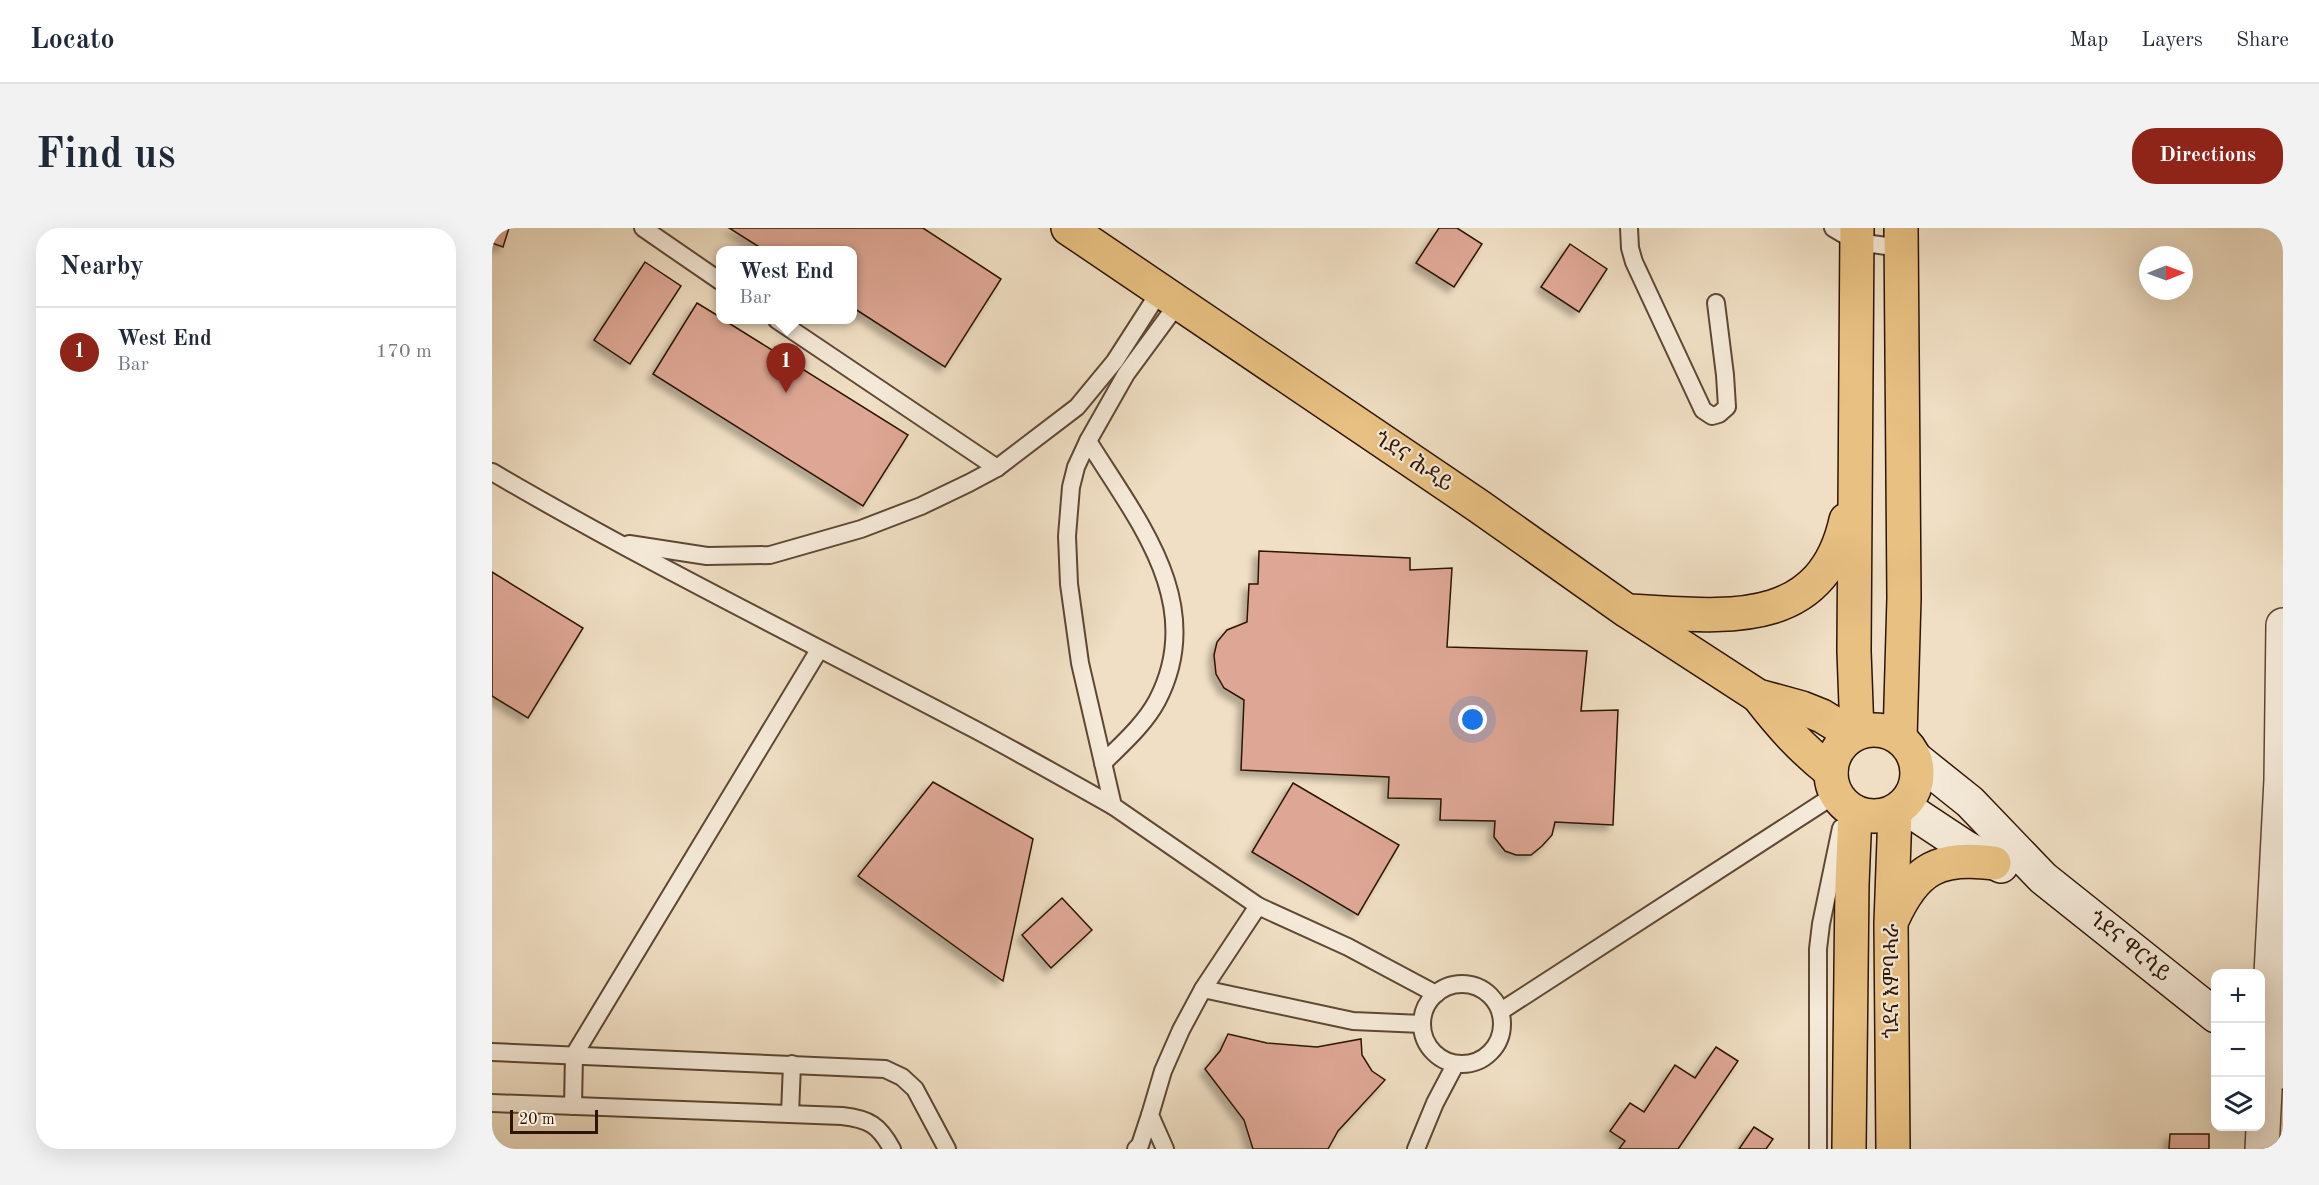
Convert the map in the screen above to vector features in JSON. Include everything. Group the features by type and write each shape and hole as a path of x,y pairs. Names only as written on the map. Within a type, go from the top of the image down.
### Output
{"main road":[{"name":"ጎደና ሕዳይ","path":"1068,228 1480,507 1627,611 1758,696"},
{"path":"1849,233 1854,483 1855,734"},
{"path":"1758,696 1785,732 1842,796 1868,816 1882,816 1899,809 1914,792 1918,775 1907,748 1901,238"},
{"path":"1627,611 1717,615 1753,613 1778,607 1809,588 1829,568 1843,537 1854,483"},
{"path":"2262,1149 2270,1061 2282,779 2283,625"},
{"path":"1758,696 1803,708 1855,734"},
{"path":"1842,796 1834,758 1841,745 1855,734 1879,730 1907,748 1971,802 2043,878"},
{"name":"ጎደና እምባሓራ","path":"1842,796 1852,884 1849,1149"},
{"path":"1899,809 1994,863 2043,878"},
{"name":"ጎደና እምባሓራ","path":"1893,1149 1891,923 1899,809"},
{"path":"1891,923 1910,887 1933,868 1959,862 1994,863"},
{"name":"ጎደና ዋርሳይ","path":"2043,878 2211,1012"}],"lane":[{"path":"643,228 716,277"},
{"path":"1629,228 1630,248 1634,262 1703,410 1712,416 1719,414 1726,406 1727,397 1716,303"},
{"path":"1849,233 1901,238"},
{"path":"1113,806 1080,663 1069,584 1067,536 1071,487 1076,467 1088,441 1169,296"},
{"path":"616,542 706,556 770,555 861,529 921,506 996,468 1077,407 1169,296"},
{"path":"783,324 996,468"},
{"path":"1088,441 1149,540 1164,571 1175,614 1175,637 1168,672 1157,701 1142,722 1103,763"},
{"path":"495,480 974,729 1113,806 1258,906 1348,947 1436,994"},
{"path":"573,1106 574,1055 819,650"},
{"path":"1501,1011 1842,796"},
{"path":"1818,1149 1818,949 1842,796"},
{"path":"1136,1149 1140,1145 1163,1071 1181,1030 1203,989 1258,906"},
{"path":"1459,984 1473,985 1485,991 1501,1011 1502,1035 1489,1056 1479,1062 1455,1065 1438,1057 1426,1042 1422,1024 1424,1013 1436,994 1446,987 1459,984"},
{"path":"1203,989 1353,1021 1422,1024"},
{"path":"492,1052 885,1069 902,1077 915,1089 947,1149"},
{"path":"790,1114 792,1064"},
{"path":"1416,1149 1435,1103 1455,1065"},
{"path":"492,1103 859,1118 883,1132 892,1149"},
{"path":"1150,1115 1165,1149"}],"building":[{"path":"492,228 509,228 503,247 492,243"},
{"path":"729,228 923,228 1001,279 945,367 857,310 857,246 758,246"},
{"path":"1439,228 1457,228 1482,244 1454,287 1416,263"},
{"path":"1570,244 1607,269 1579,312 1541,287"},
{"path":"645,262 681,286 630,364 594,340"},
{"path":"697,303 716,315 716,324 730,324 908,435 863,506 653,374"},
{"path":"1259,551 1410,558 1410,570 1452,568 1447,647 1587,651 1581,711 1618,710 1613,825 1555,822 1552,835 1542,846 1531,855 1516,855 1505,851 1494,837 1495,821 1440,820 1441,799 1388,798 1389,777 1241,770 1244,700 1224,688 1216,674 1214,655 1217,642 1227,630 1247,622 1249,584 1258,584"},
{"path":"492,572 583,628 528,718 492,696"},
{"path":"933,782 1033,839 1003,981 858,876"},
{"path":"1293,783 1399,845 1358,915 1252,852"},
{"path":"1062,898 1092,930 1051,968 1022,935"},
{"path":"1228,1034 1267,1043 1317,1047 1361,1039 1362,1055 1372,1071 1385,1080 1338,1131 1328,1149 1253,1149 1244,1120 1205,1069 1220,1051"},
{"path":"1716,1047 1738,1061 1678,1149 1619,1149 1625,1141 1610,1131 1630,1103 1644,1112 1675,1065 1695,1078"},
{"path":"1754,1127 1773,1139 1766,1149 1739,1149"},
{"path":"2170,1134 2209,1134 2209,1149 2169,1149"}],"place":[{"name":"West End","path":"786,393"}]}
